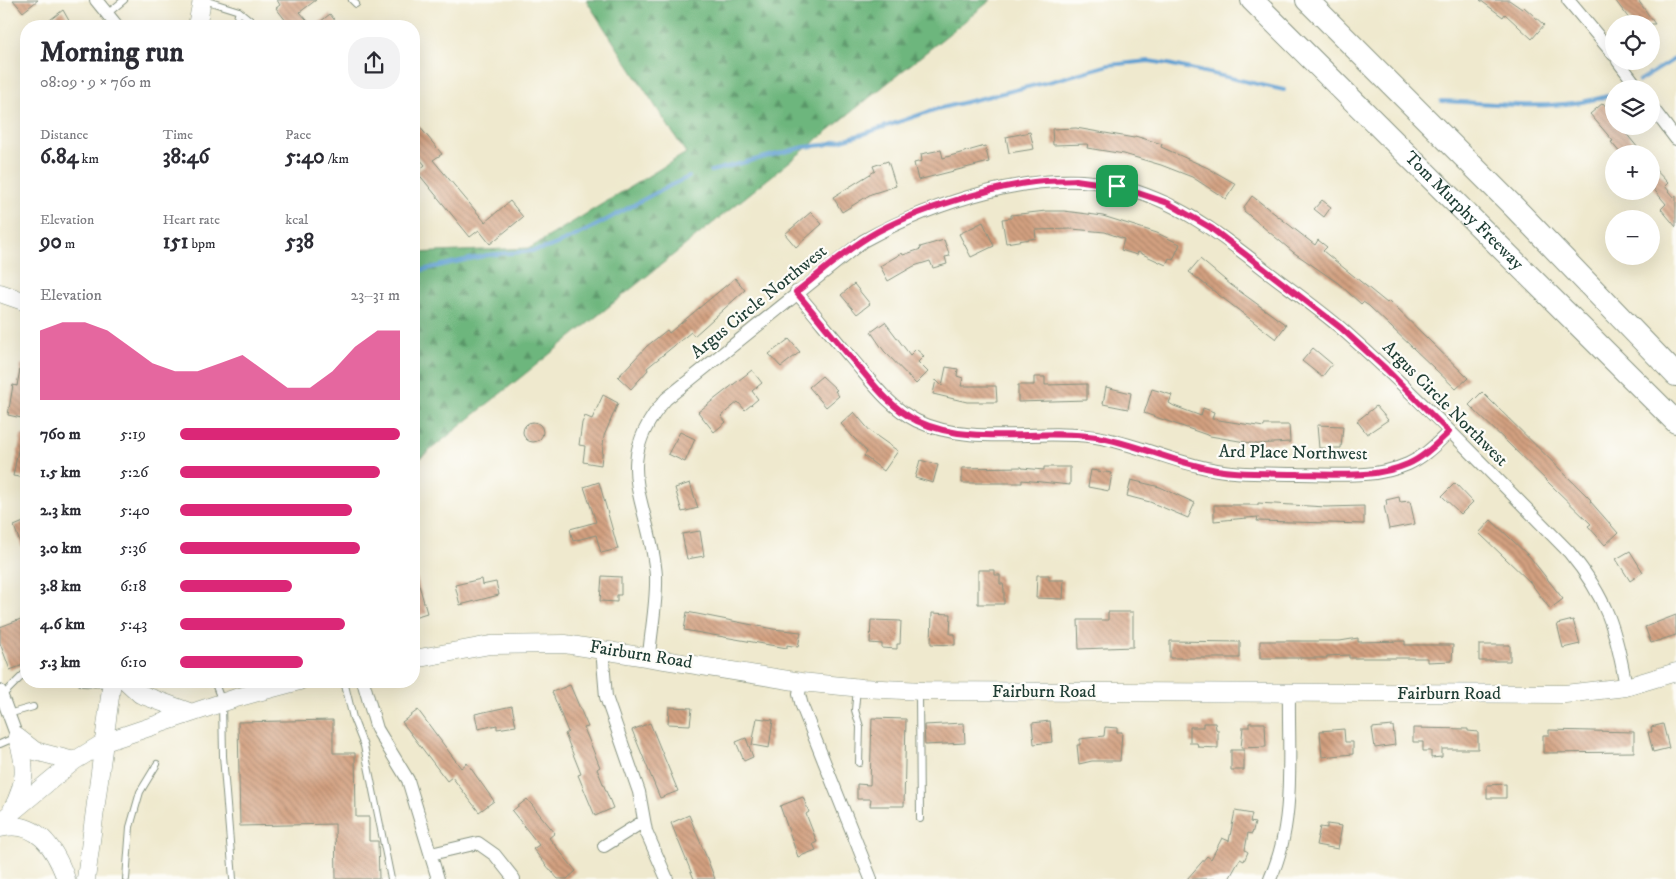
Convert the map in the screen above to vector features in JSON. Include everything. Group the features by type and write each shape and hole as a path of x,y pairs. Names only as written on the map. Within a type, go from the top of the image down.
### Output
{"highway":[{"name":"Tom Murphy Freeway","path":"1252,0 1676,422"},
{"path":"1307,0 1514,206 1676,375"},
{"path":"1514,206 1676,354"}],"street":[{"path":"96,0 112,20"},
{"path":"197,20 203,0"},
{"path":"1568,0 1605,44"},
{"path":"1660,118 1676,139"},
{"name":"Argus Circle Northwest","path":"650,656 656,577 651,540 635,479 635,457 642,433 651,416 666,400 796,292 863,241 893,224 926,211 1002,189 1034,182 1076,180 1117,186 1168,203 1211,228 1341,328 1386,369 1569,552 1589,577 1612,623 1626,687"},
{"name":"Ard Place Northwest","path":"796,292 888,401 917,421 948,431 969,434 1063,434 1096,437 1132,445 1198,466 1234,473 1362,474 1388,471 1409,464 1427,452 1449,432"},
{"path":"0,293 20,300"},
{"name":"Fairburn Road","path":"420,658 490,645 527,643 566,644 650,656 801,682 857,688 918,691 1565,694 1626,687 1676,672"},
{"path":"602,649 606,697 639,792 646,831 667,879"},
{"path":"801,682 799,694 802,706 871,879"},
{"path":"86,879 116,688"},
{"path":"128,688 189,712"},
{"path":"3,822 74,761 106,742 189,712 265,688"},
{"path":"365,688 377,729 408,780 438,879"},
{"path":"1270,879 1285,832 1288,802 1289,693"},
{"path":"1,694 25,762 23,784 3,822"},
{"path":"17,736 35,751 74,761"},
{"path":"604,846 644,821"},
{"path":"3,822 33,830 44,838 60,862 66,879"},
{"path":"431,854 478,843 495,854 514,879"}],"lane":[{"path":"107,14 124,0"},
{"path":"203,0 238,11 250,20"},
{"path":"236,20 238,11"},
{"path":"1,694 20,677"},
{"path":"217,688 222,702 223,756 232,879"},
{"path":"346,688 353,718 364,746 391,879"},
{"path":"857,688 855,710 860,727 859,763"},
{"path":"918,691 920,820"},
{"path":"8,714 32,707"},
{"path":"0,744 17,736"},
{"path":"126,879 130,827 140,792 157,764"}],"green space":[{"path":"586,0 991,0 420,458 420,253 530,248 686,153"}],"building":[{"path":"13,0 38,0 23,12"},
{"path":"277,0 316,0 300,12 307,20 285,20 276,8 280,5"},
{"path":"1480,0 1509,0 1522,9 1524,7 1544,25 1532,39 1505,14 1503,17"},
{"path":"1615,0 1638,0 1649,15 1626,15"},
{"path":"63,10 69,20 50,20"},
{"path":"330,14 334,20 322,20"},
{"path":"1603,103 1605,105 1605,132 1590,114"},
{"path":"420,127 442,154 433,160 485,222 510,201 523,217 490,244 479,230 470,237 420,176 420,169 425,165 420,159"},
{"path":"1076,128 1134,138 1135,136 1162,144 1161,147 1208,168 1236,184 1226,199 1192,177 1161,165 1124,154 1087,148 1088,144 1053,145 1052,129"},
{"path":"1030,132 1034,149 1009,153 1006,137"},
{"path":"1608,135 1627,135 1636,145 1614,145 1611,142 1613,141"},
{"path":"985,146 989,162 918,180 914,163 922,161 921,154 941,150 943,158"},
{"path":"888,161 896,186 871,194 842,212 833,197 875,171 873,166"},
{"path":"1660,175 1668,183 1665,186 1674,197 1676,196 1676,227 1661,209 1666,204 1660,197"},
{"path":"1252,196 1315,245 1318,240 1327,247 1323,251 1387,303 1389,301 1468,378 1456,389 1369,306 1363,302 1361,304 1338,283 1293,252 1244,211 1244,207"},
{"path":"1322,200 1331,207 1324,217 1314,209"},
{"path":"1064,211 1103,216 1157,233 1180,244 1173,260 1169,258 1166,265 1138,252 1137,255 1121,250 1124,239 1105,232 1072,229 1035,230 1036,238 1006,243 1002,219 1011,218 1011,215"},
{"path":"811,212 822,224 796,247 785,234"},
{"path":"983,222 994,246 971,257 959,234"},
{"path":"944,240 950,256 945,257 947,264 933,268 930,261 914,266 888,281 880,266 902,253 903,255 921,249 920,247"},
{"path":"1200,259 1231,285 1286,325 1276,339 1189,272"},
{"path":"735,278 745,290 694,336 691,332 647,368 648,370 631,389 618,377 647,346 667,330 669,333"},
{"path":"854,284 870,304 857,314 841,295"},
{"path":"885,322 910,355 916,349 924,356 918,362 928,372 916,384 884,351 871,332"},
{"path":"789,339 800,352 781,367 769,354"},
{"path":"1313,348 1332,364 1322,377 1302,361"},
{"path":"946,367 958,369 957,376 963,378 961,386 996,386 997,402 967,402 933,394 936,380 942,386"},
{"path":"20,370 20,418 8,415 13,385 17,386"},
{"path":"752,370 762,383 752,391 758,399 745,410 738,402 721,416 726,422 714,432 698,412"},
{"path":"822,376 837,390 835,391 839,396 826,407 809,387"},
{"path":"1034,377 1045,377 1045,385 1087,384 1087,400 1018,402 1018,385 1034,385"},
{"path":"1106,387 1131,393 1128,409 1103,404"},
{"path":"1152,389 1172,395 1169,403 1174,406 1201,416 1203,408 1214,412 1212,419 1264,427 1264,425 1289,425 1290,442 1257,444 1210,436 1144,413"},
{"path":"1482,392 1591,500 1618,533 1605,545 1588,526 1591,524 1469,405"},
{"path":"603,395 618,403 604,436 601,465 583,462 585,446 579,445 582,423 585,416 592,419"},
{"path":"1376,406 1388,420 1367,434 1357,421"},
{"path":"854,412 871,432 898,451 884,471 864,456 867,452 841,424"},
{"path":"533,422 540,425 543,432 540,439 533,442 526,439 523,432 526,425"},
{"path":"1317,425 1343,426 1341,448 1319,448"},
{"path":"680,432 695,439 685,462 668,454"},
{"path":"20,440 20,477 13,476"},
{"path":"920,460 938,465 933,483 915,478"},
{"path":"1022,467 1044,470 1044,467 1070,467 1070,485 1022,480 1022,483 962,483 962,468"},
{"path":"1091,470 1112,473 1109,491 1088,487"},
{"path":"1131,480 1160,487 1195,503 1188,518 1150,502 1127,496"},
{"path":"599,482 618,549 601,553 596,535 573,541 570,529 596,522 584,487"},
{"path":"690,483 698,508 682,512 675,488"},
{"path":"1455,483 1473,502 1461,514 1442,496"},
{"path":"1399,497 1400,502 1410,501 1415,524 1389,529 1384,506 1387,505 1386,500"},
{"path":"1258,503 1326,507 1364,506 1364,524 1257,521 1258,517 1214,521 1214,505 1258,505"},
{"path":"1491,520 1530,557 1563,599 1550,609 1530,582 1479,533"},
{"path":"20,524 20,542 14,526"},
{"path":"700,531 704,556 687,559 682,534"},
{"path":"1630,551 1643,572 1630,581 1616,559"},
{"path":"978,570 995,570 995,575 1000,575 1000,584 1003,584 1004,589 1004,604 978,604"},
{"path":"1037,575 1049,575 1049,580 1064,580 1063,599 1036,598"},
{"path":"602,576 621,577 621,595 617,595 617,602 600,601"},
{"path":"481,579 482,585 496,582 499,595 460,605 455,585"},
{"path":"420,588 427,613 420,615"},
{"path":"687,612 773,629 801,632 798,647 787,645 787,648 684,630"},
{"path":"1108,612 1133,612 1133,647 1079,649 1078,620 1108,620"},
{"path":"932,613 951,614 950,634 955,634 955,645 931,644"},
{"path":"1676,615 1676,635 1651,643 1645,627"},
{"path":"20,619 20,666 10,670 0,643 0,627"},
{"path":"871,620 901,621 900,644 897,644 897,649 882,648 882,644 870,643"},
{"path":"1573,620 1580,644 1563,648 1557,624"},
{"path":"1358,638 1358,642 1405,641 1405,645 1453,645 1452,661 1427,662 1427,658 1349,658 1349,655 1327,656 1327,658 1260,658 1260,641 1340,641"},
{"path":"1170,641 1240,642 1240,658 1170,658"},
{"path":"1479,645 1510,645 1510,661 1479,661"},
{"path":"570,685 588,727 584,728 600,767 597,769 613,808 595,816 578,775 581,774 565,734 568,732 552,692"},
{"path":"512,706 516,726 497,729 497,725 478,729 475,714"},
{"path":"669,707 692,708 690,725 668,724"},
{"path":"418,710 461,768 467,763 494,801 479,812 452,777 447,781 402,722"},
{"path":"757,718 773,720 769,748 752,745"},
{"path":"872,718 906,719 904,806 870,806 871,799 857,799 857,784 870,785"},
{"path":"333,720 333,753 355,753 356,817 369,817 369,841 378,841 379,879 336,879 335,824 240,826 238,722"},
{"path":"1050,721 1052,742 1034,744 1032,723"},
{"path":"650,723 678,791 660,798 632,730"},
{"path":"964,723 965,743 925,745 924,725"},
{"path":"1203,723 1215,723 1218,730 1218,748 1198,747 1197,743 1190,743 1190,727 1203,727"},
{"path":"1249,723 1265,723 1266,747 1241,748 1243,727 1249,727"},
{"path":"1663,724 1669,748 1653,752 1648,732 1652,732 1651,727"},
{"path":"1393,726 1395,745 1375,748 1372,728"},
{"path":"1105,727 1117,728 1117,732 1122,732 1120,761 1092,761 1079,764 1077,745 1080,745 1080,739 1104,736"},
{"path":"1413,728 1468,729 1468,731 1478,732 1478,749 1442,749 1442,757 1431,758 1431,751 1423,751 1423,742 1413,742"},
{"path":"1344,729 1345,742 1353,742 1353,754 1322,757 1320,731"},
{"path":"1549,730 1634,732 1634,752 1543,753 1543,735 1549,735"},
{"path":"746,738 753,757 744,761 736,742"},
{"path":"1231,750 1244,750 1244,770 1231,770"},
{"path":"1506,784 1506,798 1487,798 1487,785"},
{"path":"803,797 809,812 806,814 817,842 813,844 816,850 798,857 780,806"},
{"path":"527,799 555,833 549,838 576,871 567,879 558,879 533,849 539,845 512,811"},
{"path":"1235,811 1252,814 1250,822 1255,823 1252,834 1248,833 1245,850 1248,852 1244,861 1240,859 1229,879 1187,879 1207,856 1211,859 1222,838 1229,841"},
{"path":"689,815 715,879 694,879 671,823"},
{"path":"1327,824 1342,826 1338,849 1316,845 1320,827 1327,828"}],"waterway":[{"path":"1641,80 1676,58"},
{"path":"711,171 804,147 824,145 937,109 1109,65 1149,61 1284,90"},
{"path":"1441,101 1506,105 1550,105 1593,100 1605,97"},
{"path":"420,271 488,255 526,252 549,247 567,240 689,177"}],"route":[{"path":"1076,180 1117,186 1168,203 1211,228 1341,328 1386,369 1449,432 1427,452 1409,464 1388,471 1362,474 1234,473 1198,466 1132,445 1096,437 1063,434 969,434 948,431 917,421 888,401 796,292 863,241 893,224 926,211 1002,189 1034,182 1076,180"}]}
